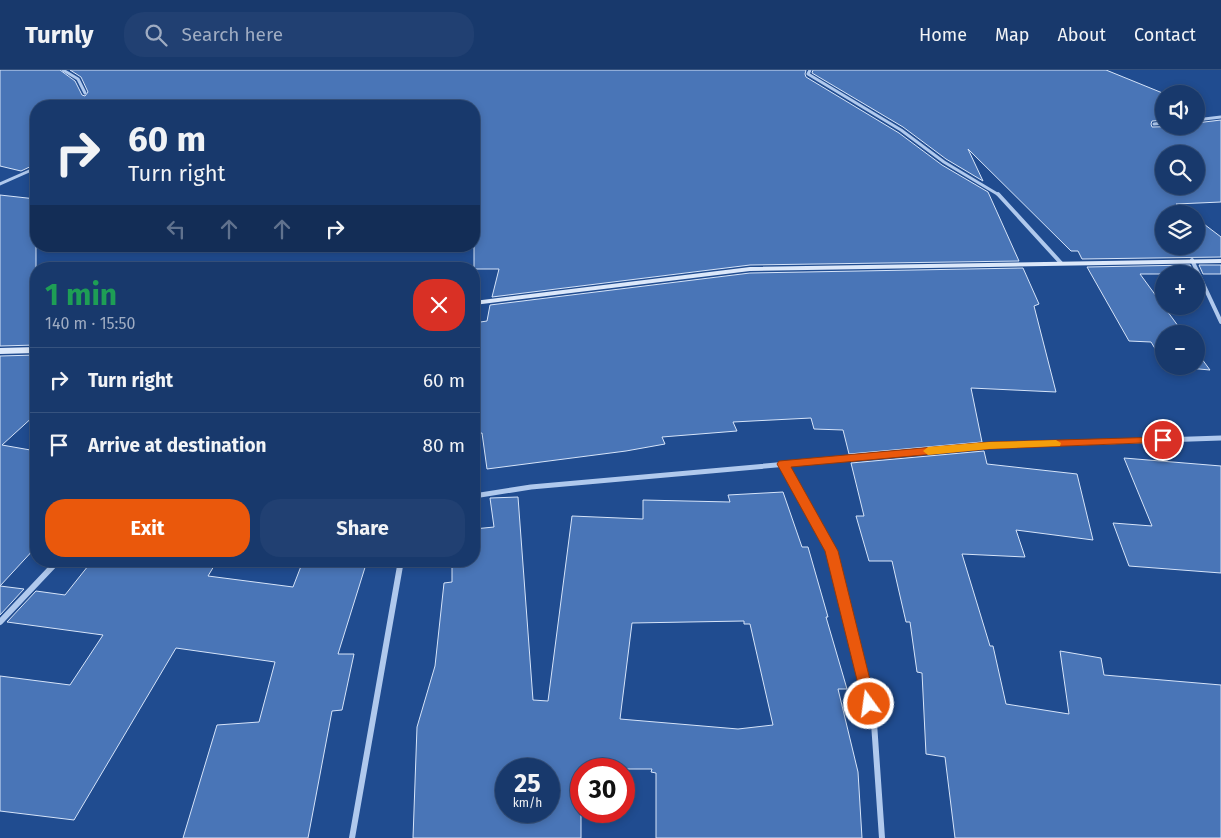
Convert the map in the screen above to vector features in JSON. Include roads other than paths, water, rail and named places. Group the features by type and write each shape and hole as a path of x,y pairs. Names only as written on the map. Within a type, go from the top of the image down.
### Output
{"street":[{"path":"64,70 78,79 85,93"},
{"path":"810,70 808,74 901,130 944,162 997,193 1061,263"},
{"path":"1205,119 1221,117"},
{"path":"0,184 30,171"},
{"path":"1192,260 1221,322"},
{"path":"480,302 750,269 1221,261"},
{"path":"0,351 30,350"},
{"path":"480,495 531,487 989,446 1221,438"},
{"path":"783,464 832,551 874,723 882,838"},
{"path":"0,622 51,567"},
{"path":"352,838 400,567"}]}
